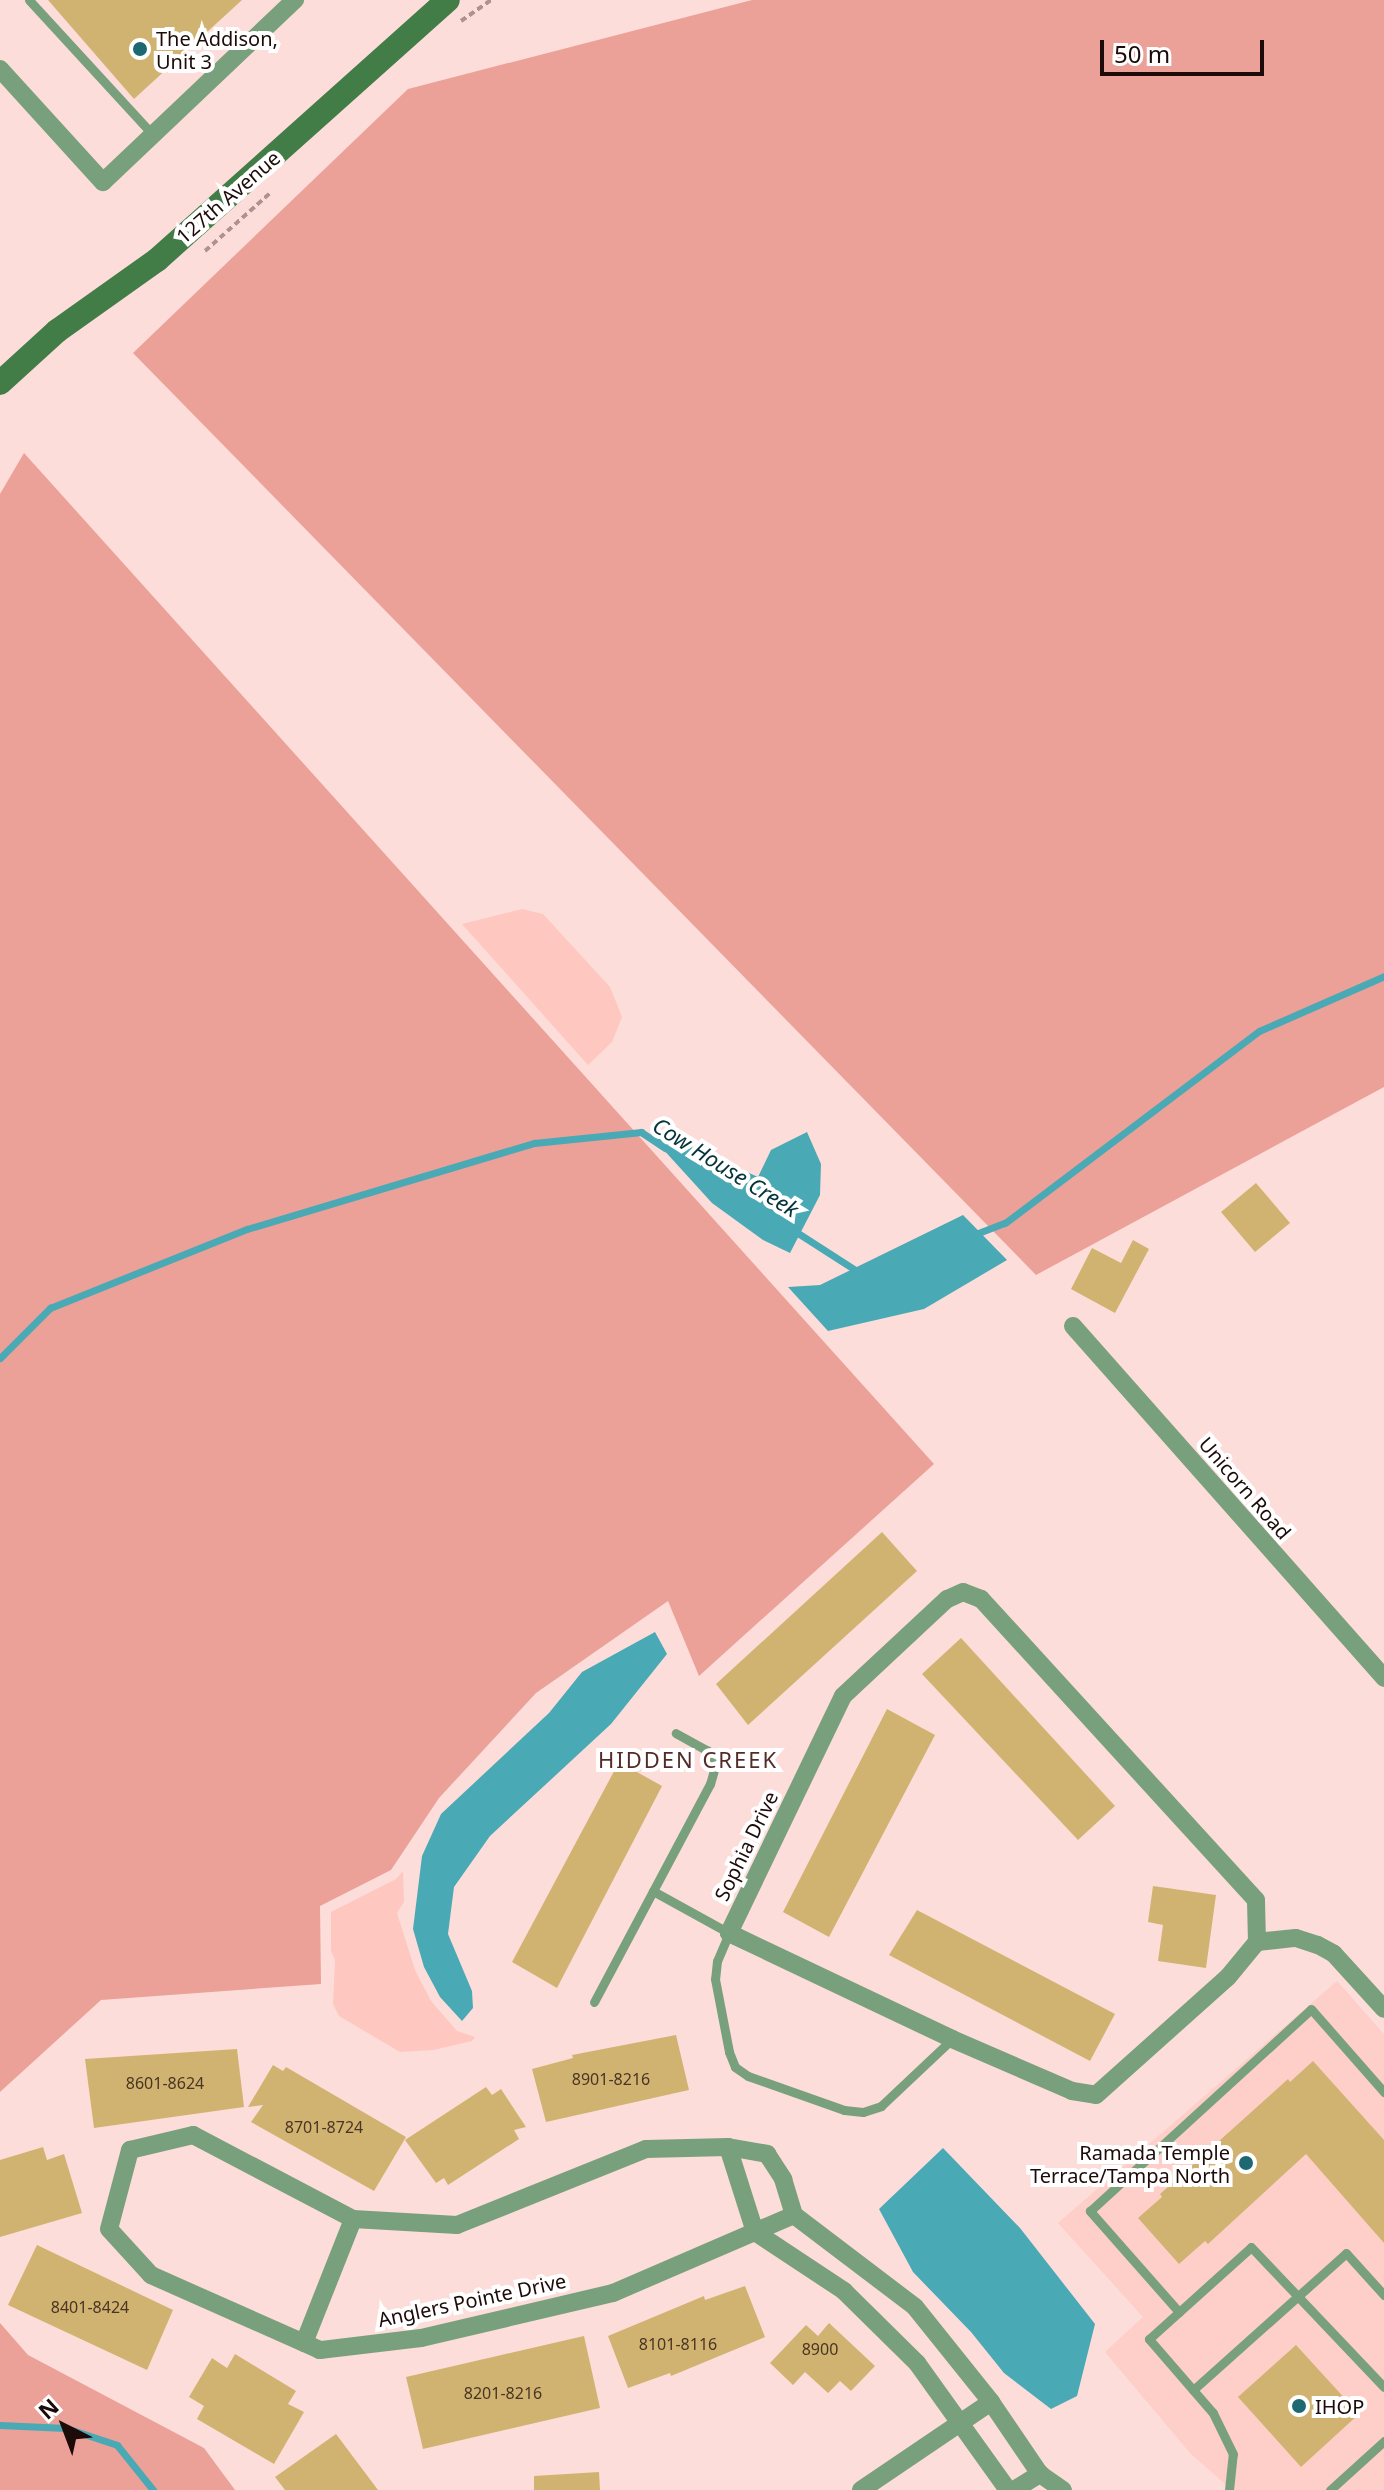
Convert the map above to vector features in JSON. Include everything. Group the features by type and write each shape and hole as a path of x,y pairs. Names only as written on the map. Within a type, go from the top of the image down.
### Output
{"street":[{"path":"0,69 103,182 295,0"},
{"name":"127th Avenue","path":"0,383 57,331 157,260 448,0"},
{"name":"Unicorn Road","path":"1073,1326 1384,1678"},
{"name":"Sophia Drive","path":"963,1592 981,1599 1256,1900 1257,1942 1228,1977 1096,2095 1072,2091 952,2039 729,1933 843,1696 947,1599 963,1592"},
{"path":"1257,1942 1296,1938 1318,1945 1334,1954 1384,2009"},
{"name":"Anglers Pointe Drive","path":"193,2135 353,2219 457,2225 646,2149 728,2147 767,2154 783,2179 794,2215 613,2293 421,2338 320,2350 151,2275 109,2229 130,2150 193,2135"},
{"path":"728,2147 755,2232 844,2291 917,2363 1008,2490"},
{"path":"794,2215 915,2307 991,2402 1040,2474 1063,2490"},
{"path":"304,2343 353,2219"},
{"path":"844,2291 864,2266"},
{"path":"861,2490 991,2402"},
{"path":"1014,2490 1040,2474"}],"lane":[{"path":"29,0 153,135"},
{"path":"594,2002 710,1784 715,1766 708,1751 676,1733"},
{"path":"653,1891 729,1933 717,1961 715,1979 729,2052 735,2067 748,2076 844,2110 863,2112 881,2106 952,2039"},
{"path":"1179,2312 1090,2211 1311,2009 1384,2092"},
{"path":"1229,2490 1233,2454 1213,2413 1149,2339 1251,2247 1384,2387"},
{"path":"1193,2390 1346,2253 1384,2295"},
{"path":"1330,2490 1384,2441"}],"shaded area":[{"path":"752,0 1384,0 1384,1087 1036,1275 133,353 408,89"},
{"path":"24,453 934,1464 699,1676 668,1601 536,1693 439,1798 391,1870 320,1906 321,1984 101,2000 0,2092 0,494"},
{"path":"522,909 543,914 610,987 622,1017 612,1042 588,1065 462,924"},
{"path":"403,1871 404,1902 397,1913 415,1970 431,2001 457,2031 475,2037 472,2041 433,2050 400,2052 339,2016 333,2004 335,1960 331,1951 331,1912 396,1879"},
{"path":"1337,1981 1384,2034 1384,2490 1232,2490 1190,2453 1105,2352 1143,2317 1058,2223"},
{"path":"0,2323 28,2355 204,2448 235,2490 0,2490"}],"water":[{"path":"807,1132 821,1164 820,1195 790,1253 763,1240 712,1203 652,1137 682,1143 758,1177 771,1150"},
{"path":"963,1215 1007,1260 924,1309 828,1331 788,1287 820,1285"},
{"path":"655,1632 667,1654 611,1724 490,1836 454,1887 448,1934 472,1991 473,2008 462,2021 440,1997 424,1967 413,1929 422,1856 441,1814 549,1713 582,1672"},
{"path":"943,2148 1020,2228 1095,2324 1077,2396 1051,2409 1004,2373 971,2332 913,2272 879,2209"}],"building":[{"name":"The Addison, Unit 3","path":"48,0 242,0 134,99"},
{"path":"1256,1183 1290,1223 1255,1252 1221,1212"},
{"path":"1133,1240 1149,1249 1115,1313 1071,1289 1092,1248 1121,1263"},
{"path":"882,1532 917,1571 748,1725 716,1684"},
{"path":"961,1638 1115,1806 1078,1840 922,1674"},
{"path":"887,1709 935,1735 829,1937 783,1912"},
{"path":"619,1762 662,1786 557,1988 512,1962"},
{"path":"1153,1886 1216,1895 1206,1968 1158,1961 1163,1925 1148,1922"},
{"path":"917,1910 1115,2014 1090,2061 889,1955"},
{"path":"676,2035 689,2090 546,2122 532,2069 573,2058 572,2055"},
{"path":"237,2049 244,2107 94,2128 85,2059"},
{"name":"Ramada Temple Terrace/Tampa North","path":"1313,2061 1384,2140 1384,2243 1306,2154 1208,2244 1205,2241 1179,2264 1138,2218 1162,2197 1160,2194 1288,2079 1290,2082"},
{"path":"273,2065 283,2071 286,2067 406,2137 374,2191 251,2122 263,2105 248,2107"},
{"path":"486,2087 492,2095 501,2089 526,2127 514,2130 519,2139 448,2185 444,2178 436,2183 405,2140"},
{"path":"43,2147 47,2160 64,2154 82,2213 0,2237 0,2160"},
{"path":"37,2245 173,2310 147,2370 8,2305"},
{"path":"745,2286 765,2337 671,2376 670,2373 628,2388 608,2336 704,2296 705,2300"},
{"path":"829,2323 875,2366 851,2391 840,2381 828,2393 805,2372 793,2385 770,2363 806,2325 818,2336"},
{"path":"584,2336 600,2408 423,2449 406,2377"},
{"name":"IHOP","path":"1296,2345 1359,2414 1301,2467 1238,2397"},
{"path":"235,2354 296,2391 288,2404 304,2412 274,2464 197,2419 204,2406 189,2397 212,2358 227,2368"},
{"path":"336,2434 378,2490 285,2490 275,2477"},
{"path":"599,2472 600,2490 534,2490 534,2476"}],"waterway":[{"name":"Cow House Creek","path":"973,1235 1005,1223 1259,1031 1384,976"},
{"name":"Cow House Creek","path":"0,1358 50,1308 247,1229 534,1143 641,1132 665,1148"},
{"name":"Cow House Creek","path":"790,1228 860,1273"},
{"name":"Cow House Creek","path":"0,2425 66,2428 117,2445 153,2490"}],"place":[{"name":"The Addison, Unit 3","path":"140,49"},
{"name":"Ramada Temple Terrace/Tampa North","path":"1246,2163"},
{"name":"IHOP","path":"1299,2406"}],"district":[{"name":"HIDDEN CREEK","path":"688,1760"}]}
